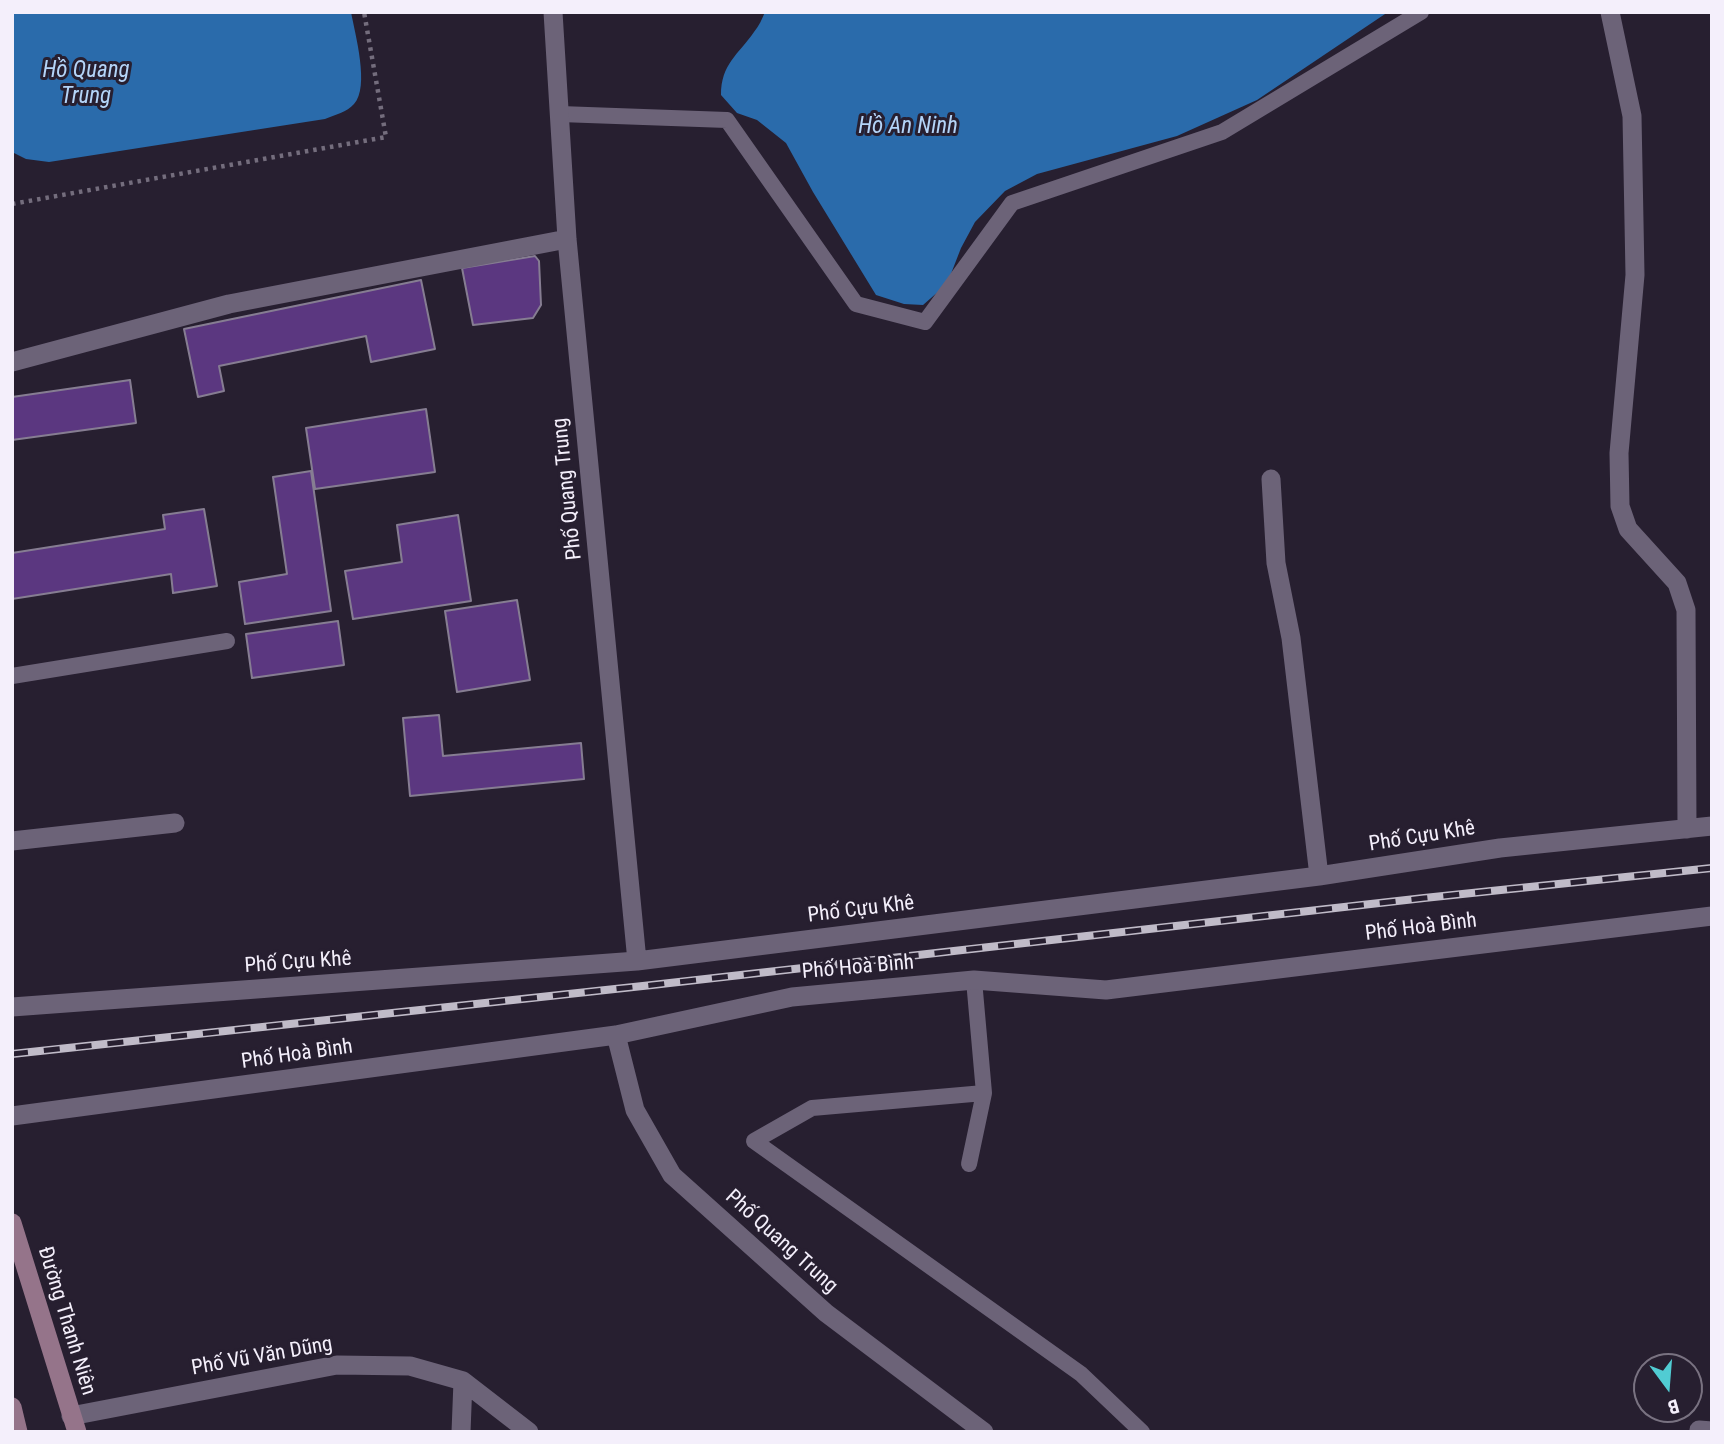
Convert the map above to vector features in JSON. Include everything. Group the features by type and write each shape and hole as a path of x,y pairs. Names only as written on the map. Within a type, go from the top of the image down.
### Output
{"main road":[{"name":"Đường Thanh Niên","path":"12,1223 74,1424"},
{"path":"13,1410 18,1432"}],"street":[{"name":"Phố Quang Trung","path":"553,12 567,239 637,961"},
{"path":"1610,12 1627,89 1632,129 1635,275 1619,453 1620,506 1628,529 1677,583 1686,610 1687,829"},
{"path":"12,362 229,304 567,239"},
{"path":"1271,479 1276,563 1291,638 1319,876"},
{"path":"12,841 174,822"},
{"name":"Phố Cựu Khê","path":"12,1007 637,961 1319,876 1500,848 1712,826"},
{"name":"Phố Hoà Bình","path":"12,1116 616,1035 792,997 974,980 1106,990 1712,916"},
{"name":"Phố Quang Trung","path":"616,1035 635,1110 672,1175 826,1313 984,1432"},
{"name":"Phố Vũ Văn Dũng","path":"74,1424 337,1365 410,1366 463,1381 528,1432"},
{"path":"461,1432 463,1381"}],"lane":[{"path":"560,114 727,120 856,304 925,322 1012,203 1222,132 1421,12"},
{"path":"12,676 227,641"},
{"path":"969,1164 984,1093 974,980"},
{"path":"984,1093 812,1108 754,1141 1081,1374 1142,1432"}],"path":[{"path":"12,204 386,137 364,12"}],"water":[{"name":"Hồ Quang Trung","path":"12,12 351,12 360,60 359,96 348,109 325,119 49,162 26,159 12,152"},
{"name":"Hồ An Ninh","path":"765,12 1388,12 1257,100 1177,136 1037,174 1005,191 975,222 947,284 923,305 904,304 876,295 786,143 757,120 737,113 721,95 724,75 731,60 757,27"}],"building":[{"path":"535,256 539,261 541,305 533,318 473,325 462,268"},
{"path":"421,280 435,349 371,362 366,336 219,366 224,391 198,397 184,329"},
{"path":"130,380 136,423 12,440 12,397"},
{"path":"426,409 435,472 315,489 306,428"},
{"path":"311,471 331,611 245,624 239,582 287,574 273,477"},
{"path":"204,509 217,586 173,593 171,574 12,599 12,553 165,529 163,515"},
{"path":"458,515 471,601 353,619 345,571 402,562 397,525"},
{"path":"517,600 530,680 457,692 445,611"},
{"path":"338,621 344,665 252,678 246,634"},
{"path":"439,715 443,756 581,743 584,779 410,796 403,718"}],"railway":[{"path":"12,1054 1712,868"}]}
